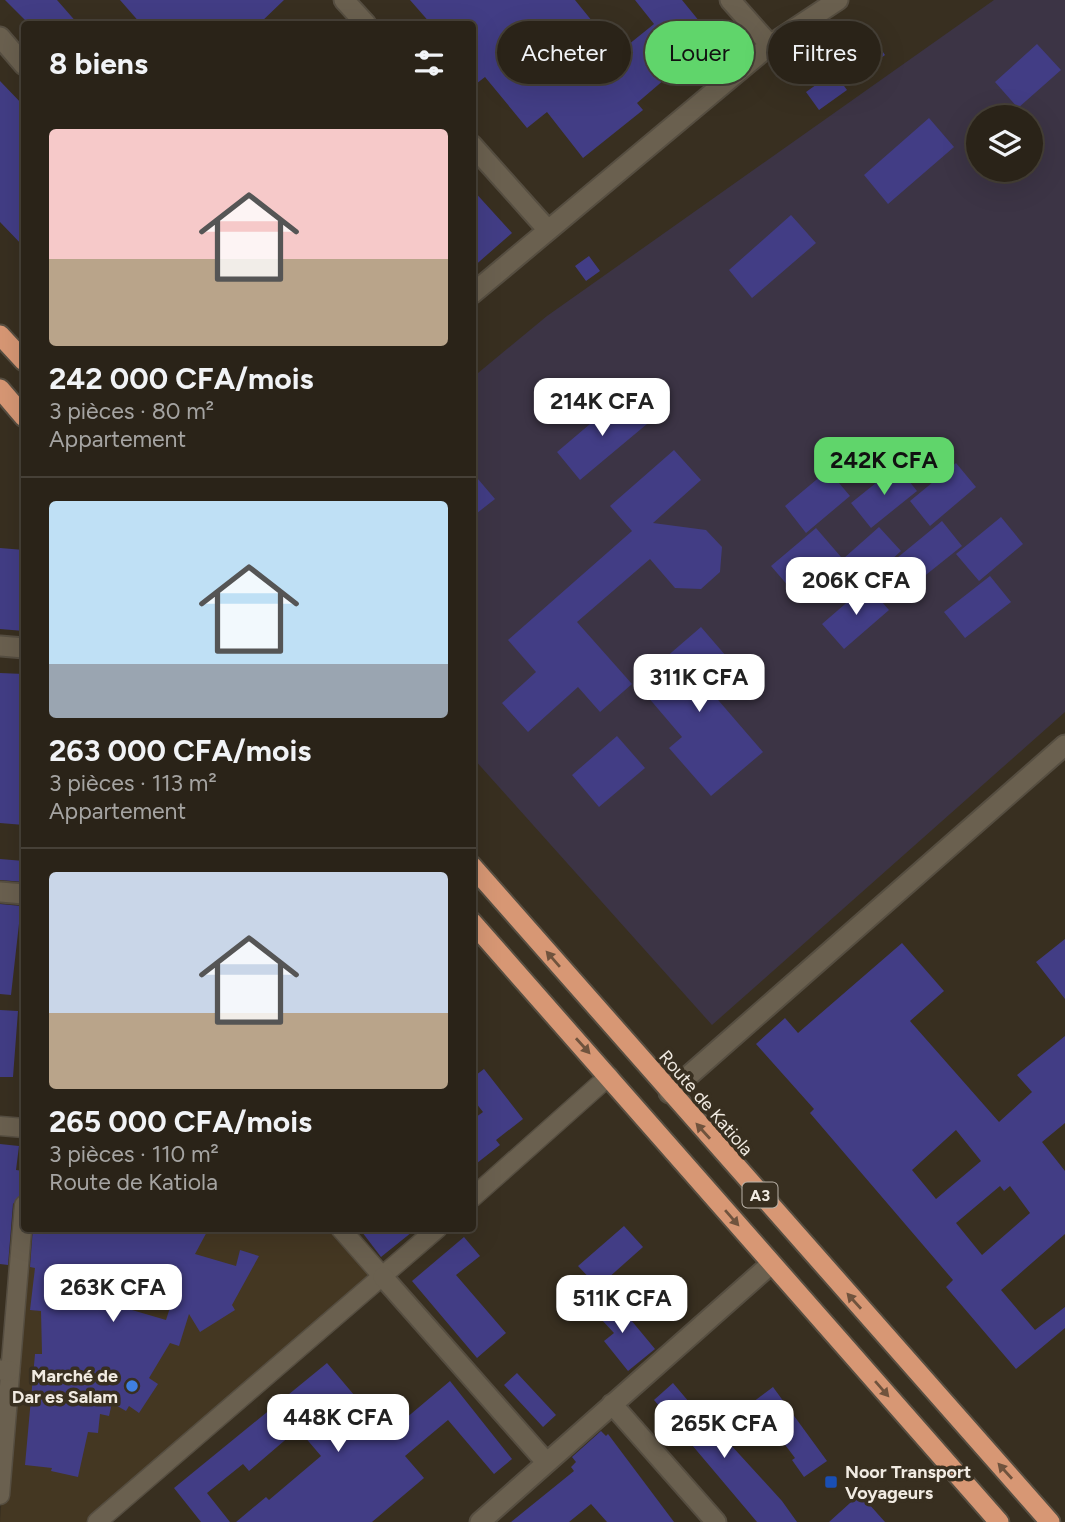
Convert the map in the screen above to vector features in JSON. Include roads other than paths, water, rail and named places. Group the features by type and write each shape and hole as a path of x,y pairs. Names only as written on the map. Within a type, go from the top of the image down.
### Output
{"highway":[{"path":"0,335 21,358"},
{"path":"0,390 21,414"},
{"name":"Route de Katiola","path":"476,871 669,1093 1050,1522"},
{"name":"A3","path":"476,926 999,1522"}],"street":[{"path":"344,0 363,21"},
{"path":"730,0 768,43"},
{"path":"806,21 838,0"},
{"path":"0,37 21,62"},
{"path":"476,291 768,47"},
{"path":"476,149 547,229"},
{"path":"0,646 21,649"},
{"path":"669,1093 1065,745"},
{"path":"0,892 21,894"},
{"path":"476,1194 609,1076"},
{"path":"0,1126 21,1128"},
{"path":"0,1495 5,1371 21,1231"},
{"path":"344,1232 546,1462"},
{"path":"97,1522 434,1232"},
{"path":"480,1522 771,1264"},
{"path":"612,1404 716,1522"}],"place":[{"name":"Marché de Dar es Salam","path":"132,1386"},
{"name":"Noor Transport Voyageurs","path":"831,1482"}]}
